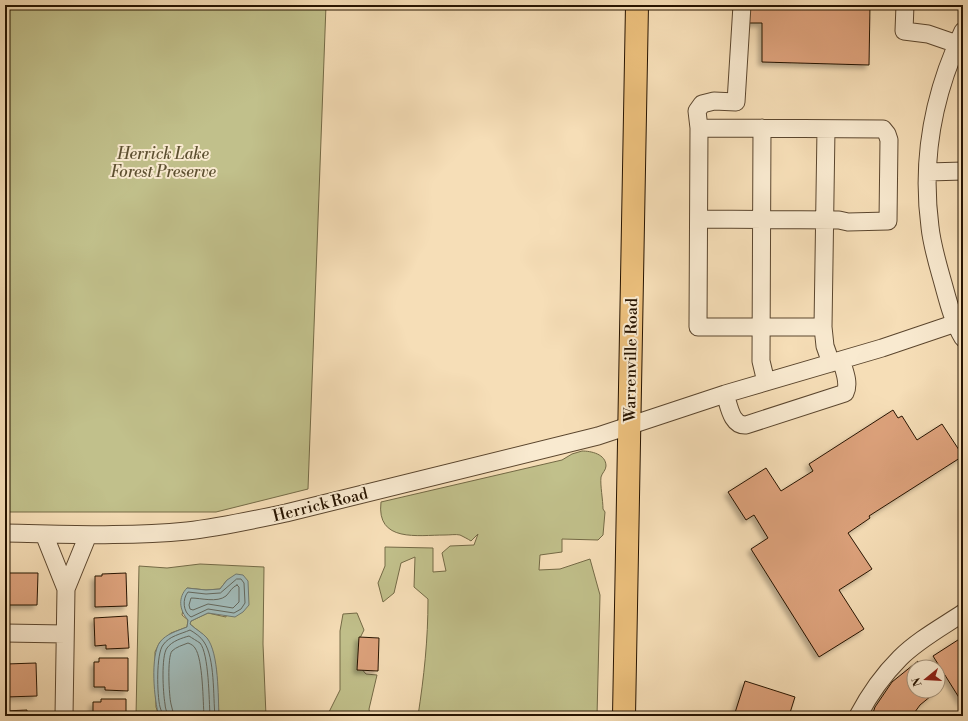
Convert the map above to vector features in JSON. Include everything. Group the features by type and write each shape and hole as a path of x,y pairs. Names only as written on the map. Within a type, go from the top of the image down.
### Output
{"main road":[{"name":"Warrenville Road","path":"624,716 628,426 637,5"}],"street":[{"path":"742,5 736,102 714,101 702,104 697,111 699,128 698,328 823,327"},
{"path":"905,5 904,31 960,37 952,56 933,118 928,157 930,227 938,267 959,323"},
{"path":"699,128 882,129 887,134 889,140 888,221 848,222 839,220 699,219"},
{"path":"762,128 761,328 762,361 766,382"},
{"path":"725,394 732,416 741,425 746,425 845,393 847,389 847,383 836,361 826,346 823,327 826,129"},
{"path":"928,172 963,171"},
{"name":"Herrick Road","path":"5,533 150,534 186,531 239,523 323,504 598,436 725,394 959,323"},
{"path":"44,534 66,588"},
{"path":"64,716 66,588 88,534"},
{"path":"858,716 873,692 900,658 916,644 963,613"},
{"path":"5,633 65,634"}],"green space":[{"name":"Herrick Lake Forest Preserve","path":"5,5 326,5 308,489 216,512 5,512"},
{"path":"582,451 601,456 604,459 606,466 601,480 603,509 605,512 603,535 598,540 562,539 562,552 540,555 539,570 560,569 590,559 600,595 597,716 418,716 425,658 428,599 414,587 415,557 401,563 394,593 383,602 378,583 385,566 385,547 433,548 433,572 446,571 442,553 450,546 474,545 478,534 471,541 460,535 423,536 401,534 392,530 385,524 381,515 381,502 562,460 572,454"},
{"path":"200,564 264,567 263,644 266,716 250,716 249,713 240,713 239,716 219,716 216,669 207,638 190,624 191,621 208,613 226,617 227,580 220,589 206,590 187,588 182,615 188,620 187,627 171,633 160,642 155,652 156,707 159,716 136,716 139,566 167,568"},
{"path":"357,613 364,630 359,640 360,667 366,674 377,675 369,709 370,716 332,716 329,712 340,690 340,631 343,614"}],"water":[{"path":"236,574 243,575 248,581 249,605 243,612 235,617 208,613 191,621 190,624 207,638 214,654 217,676 219,716 159,716 154,689 155,657 157,648 162,639 187,627 188,620 181,608 182,595 187,588 206,590 220,589 227,580"}],"building":[{"path":"748,5 870,5 869,65 762,62 762,23 748,23"},
{"path":"893,410 898,418 902,416 917,440 942,424 963,456 869,516 870,518 848,533 872,569 839,590 864,629 819,657 751,549 768,538 754,515 746,520 728,492 766,468 781,491 813,471 809,464"},
{"path":"6,573 38,573 37,605 6,605"},
{"path":"126,573 127,606 95,607 95,576 102,576 102,574"},
{"path":"127,616 129,648 106,649 106,645 95,646 94,618"},
{"path":"359,637 379,638 378,671 357,670"},
{"path":"961,638 963,642 963,704 946,677 946,659 935,659 933,656"},
{"path":"99,658 128,658 128,691 105,690 105,687 94,687 94,662 99,662"},
{"path":"36,663 37,696 5,697 6,664"},
{"path":"906,671 906,699 927,699 920,705 912,716 872,716 875,707 892,682"},
{"path":"745,681 795,697 789,716 734,716"},
{"path":"101,699 126,699 126,716 93,716 93,702 101,702"},
{"path":"27,710 27,714 34,714 34,716 5,716 5,711"}]}
